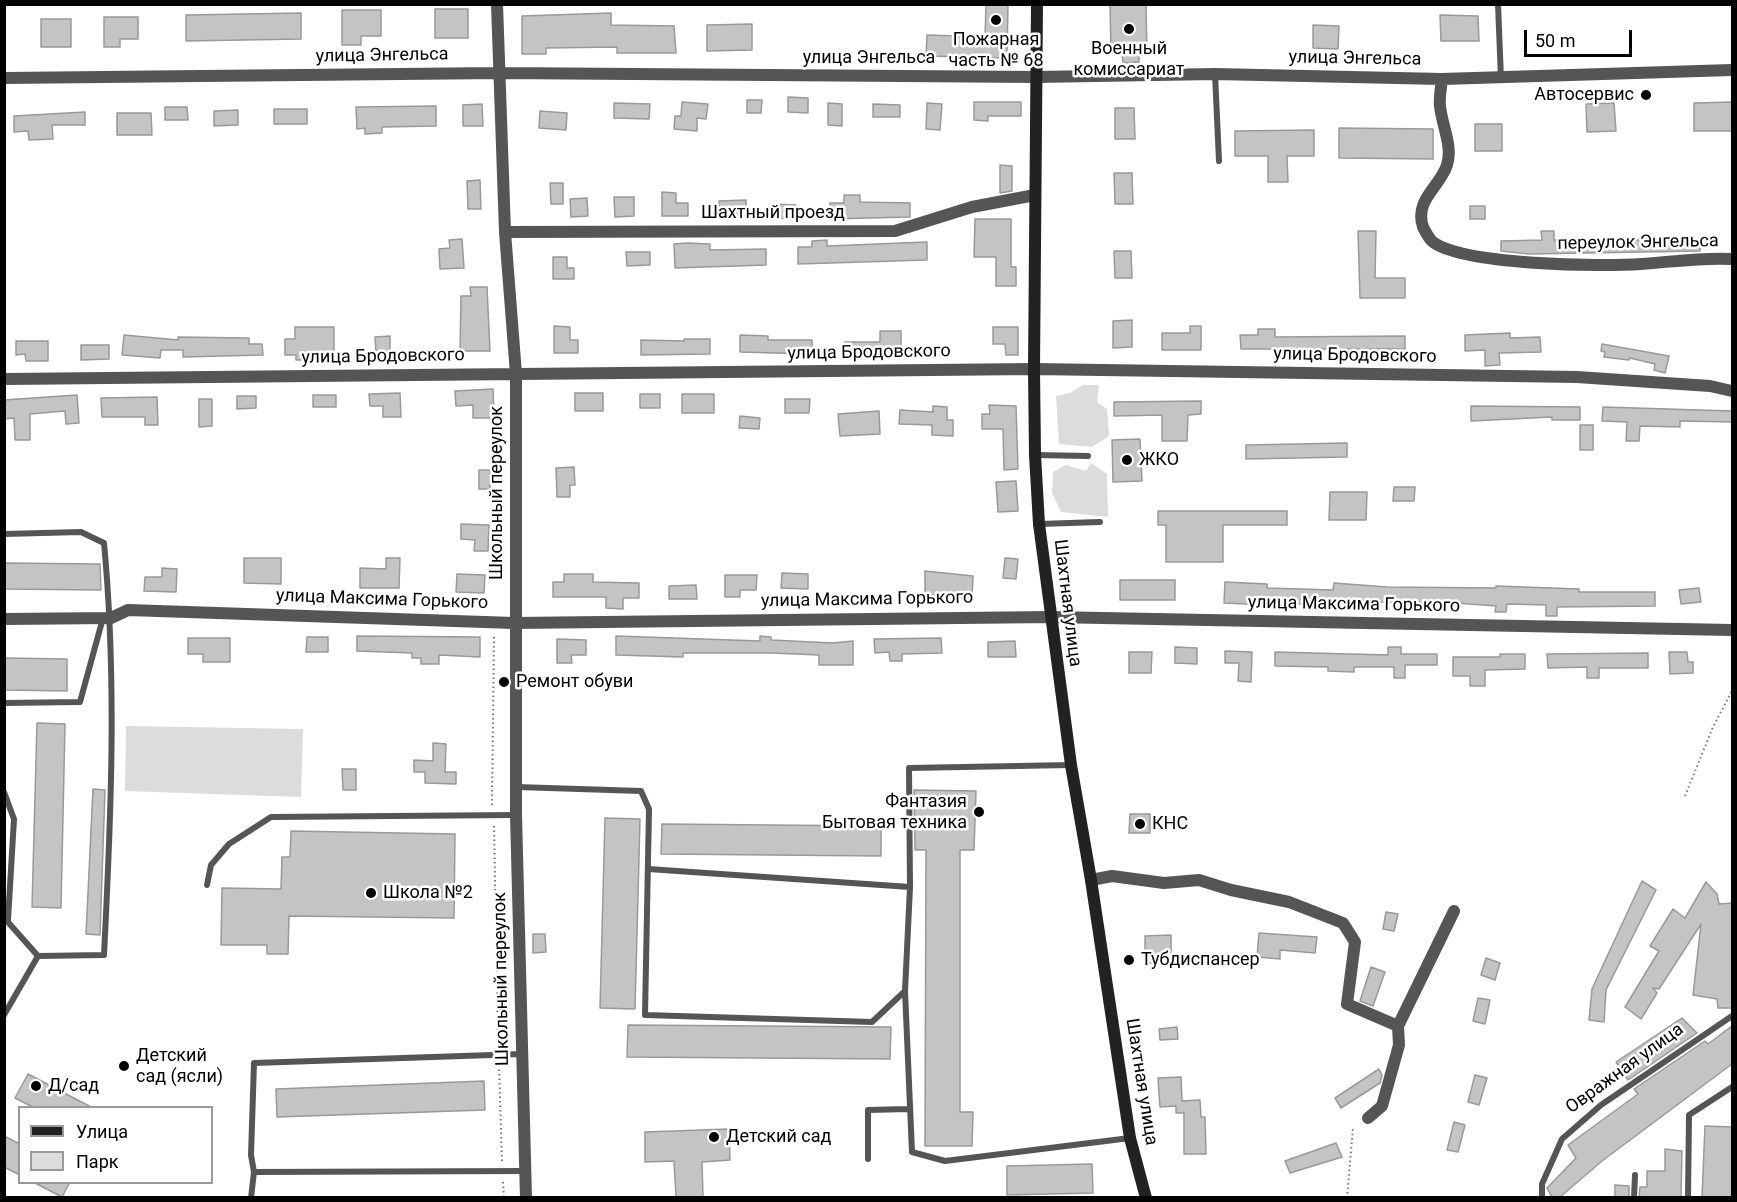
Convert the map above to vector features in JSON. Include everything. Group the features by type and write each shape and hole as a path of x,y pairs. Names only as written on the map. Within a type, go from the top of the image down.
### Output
{"main road":[{"name":"Шахтная улица","path":"1037,4 1034,369 1039,524 1071,765 1130,1138 1146,1197"}],"street":[{"name":"Школьный переулок","path":"497,4 505,232 516,374 514,623 516,815 526,1197"},
{"name":"улица Энгельса","path":"4,78 499,73 1036,77 1215,74 1502,79 1732,70"},
{"name":"переулок Энгельса","path":"1442,79 1440,105 1449,146 1447,166 1424,202 1421,217 1424,229 1433,241 1453,250 1516,262 1640,264 1732,259"},
{"name":"Шахтный проезд","path":"505,232 895,231 972,207 1035,195"},
{"name":"улица Бродовского","path":"4,379 1034,369 1577,377 1710,386 1732,391"},
{"name":"улица Максима Горького","path":"4,619 107,618 128,610 514,623 1050,617 1732,630"},
{"path":"1091,880 1112,876 1164,884 1199,880 1230,890 1289,902 1343,923 1355,942 1347,1004 1398,1026"},
{"path":"1368,1118 1382,1107 1399,1045 1398,1026 1454,911"}],"lane":[{"path":"1498,4 1502,79"},
{"path":"1215,74 1219,161"},
{"path":"1035,455 1088,456"},
{"path":"1039,524 1100,522"},
{"path":"4,534 81,532 104,543 112,784 104,955 38,956"},
{"path":"4,703 80,702 107,618"},
{"path":"1071,765 909,768 910,887 904,991 908,1109 912,1152 945,1161 1130,1138"},
{"path":"517,786 641,791 649,809 645,1015 872,1022 904,991"},
{"path":"4,792 14,819 6,919 38,956"},
{"path":"207,885 211,865 229,844 271,817 516,815"},
{"path":"4,817 14,819"},
{"path":"648,869 910,887"},
{"path":"4,1015 38,956"},
{"name":"Овражная улица","path":"1542,1197 1542,1184 1562,1139 1601,1105 1732,1016"},
{"path":"251,1197 254,1172 251,1155 254,1064 522,1054"},
{"path":"1688,1197 1689,1115 1732,1087"},
{"path":"868,1159 868,1110 908,1109"},
{"path":"254,1172 525,1171"},
{"path":"1634,1197 1635,1175"}],"path":[{"path":"494,622 493,815 498,1054 504,1197"},
{"path":"1685,796 1706,743 1732,691"},
{"path":"1347,1197 1353,1128"}],"green space":[{"path":"1083,385 1099,385 1097,402 1107,409 1109,436 1092,447 1059,444 1056,396 1070,393"},
{"path":"1091,463 1107,474 1108,517 1061,512 1052,493 1053,472 1066,465 1086,471"},
{"path":"126,726 303,729 301,797 125,791"}],"building":[{"name":"Пожарная часть № 68","path":"986,4 1008,4 1007,58 926,56 927,35 985,37"},
{"name":"Военный комиссариат","path":"1110,4 1146,4 1147,54 1139,54 1139,62 1123,63 1122,53 1111,54"},
{"path":"435,9 468,9 468,38 435,38"},
{"path":"342,10 381,10 381,36 361,36 361,45 342,45"},
{"path":"301,13 301,39 186,41 186,15"},
{"path":"611,13 611,25 674,26 676,53 617,53 617,47 546,48 546,54 522,54 522,16"},
{"path":"1440,15 1478,16 1479,41 1441,41"},
{"path":"104,17 138,17 138,39 120,39 120,47 104,47"},
{"path":"41,19 71,19 71,47 41,47"},
{"path":"752,24 752,50 707,51 707,25"},
{"path":"1313,25 1339,26 1338,49 1313,48"},
{"path":"788,97 808,98 808,113 788,112"},
{"path":"747,100 762,100 761,113 747,113"},
{"path":"682,102 708,104 706,119 697,118 697,131 674,129 675,116 681,116"},
{"path":"974,102 1021,102 1021,116 988,116 988,121 974,120"},
{"path":"1732,102 1732,131 1694,131 1694,103"},
{"path":"614,103 650,104 649,119 614,118"},
{"path":"828,103 842,104 842,126 828,125"},
{"path":"927,103 942,104 940,130 926,129"},
{"path":"1614,103 1616,131 1587,132 1586,104"},
{"path":"482,104 483,126 463,126 463,105"},
{"path":"873,104 900,105 900,117 873,117"},
{"path":"436,106 436,126 382,127 382,133 365,134 365,128 357,129 356,107"},
{"path":"165,107 187,107 188,120 165,120"},
{"path":"1115,108 1134,108 1135,139 1115,139"},
{"path":"274,109 307,109 307,124 274,124"},
{"path":"238,110 238,125 214,126 214,111"},
{"path":"540,111 567,113 566,130 539,128"},
{"path":"85,112 85,125 52,125 53,139 29,140 28,131 14,132 14,116"},
{"path":"117,113 151,113 152,135 117,135"},
{"path":"1475,124 1502,124 1502,151 1475,151"},
{"path":"1339,128 1433,129 1433,159 1339,158"},
{"path":"1314,130 1314,156 1287,156 1288,182 1268,182 1268,156 1235,156 1235,131"},
{"path":"1000,165 1012,166 1012,191 1000,193"},
{"path":"1114,173 1132,173 1133,204 1115,204"},
{"path":"480,180 481,209 468,209 467,181"},
{"path":"550,183 563,183 563,204 551,204"},
{"path":"662,192 676,193 676,203 688,203 688,216 662,216"},
{"path":"844,195 860,195 860,202 910,203 910,217 830,219 830,203 844,203"},
{"path":"614,197 634,197 634,216 615,217"},
{"path":"587,198 588,216 571,217 570,199"},
{"path":"746,200 746,215 719,215 719,201"},
{"path":"771,204 796,205 796,219 771,218"},
{"path":"1470,206 1485,206 1485,219 1470,219"},
{"path":"975,219 1011,219 1011,267 1016,267 1016,286 996,286 996,257 974,257"},
{"path":"1358,231 1376,231 1375,278 1405,278 1405,298 1360,298"},
{"path":"1541,231 1554,231 1554,240 1701,240 1700,251 1529,254 1501,251 1501,241 1542,240"},
{"path":"462,239 464,268 440,269 439,249 450,248 449,240"},
{"path":"827,240 827,246 927,242 927,260 798,264 798,247 812,247 812,241"},
{"path":"674,244 710,244 710,250 766,249 766,265 675,268"},
{"path":"1114,251 1131,251 1132,278 1115,278"},
{"path":"626,252 650,252 650,265 627,266"},
{"path":"553,257 567,257 567,268 574,268 574,279 553,279"},
{"path":"470,287 487,287 490,351 460,351 461,296 471,296"},
{"path":"1132,320 1132,347 1113,348 1113,321"},
{"path":"554,326 570,327 570,340 578,340 578,353 554,353"},
{"path":"1190,326 1201,326 1201,350 1162,350 1162,333 1190,333"},
{"path":"295,327 334,327 334,353 319,353 318,360 296,360 296,355 285,355 285,339 295,339"},
{"path":"993,327 1018,327 1018,355 1006,355 1005,344 993,344"},
{"path":"1258,329 1275,329 1275,337 1405,336 1405,349 1241,349 1240,335 1258,335"},
{"path":"880,331 901,331 901,357 845,357 845,342 880,342"},
{"path":"1510,333 1510,338 1540,337 1541,352 1499,353 1500,365 1485,366 1485,350 1465,351 1465,335"},
{"path":"124,335 178,340 178,337 249,338 249,344 262,344 263,355 183,357 183,350 161,350 160,358 122,355"},
{"path":"740,335 768,336 768,340 812,340 812,354 740,352"},
{"path":"390,336 390,352 376,352 375,337"},
{"path":"684,339 710,339 710,354 641,355 641,340 684,341"},
{"path":"16,341 48,341 48,361 26,361 25,354 16,355"},
{"path":"1602,344 1669,356 1665,373 1654,370 1655,364 1630,358 1629,360 1604,357 1605,352 1601,351"},
{"path":"81,345 109,345 109,359 81,360"},
{"path":"493,389 494,418 473,418 473,405 456,406 455,391"},
{"path":"400,393 401,417 383,417 383,406 370,406 369,394"},
{"path":"575,393 603,393 603,411 575,411"},
{"path":"640,394 660,394 660,408 640,408"},
{"path":"682,394 714,394 714,413 682,413"},
{"path":"77,395 79,423 66,424 65,411 30,414 30,440 15,440 14,418 4,419 4,400"},
{"path":"313,395 336,395 336,407 313,407"},
{"path":"237,396 256,396 256,408 237,409"},
{"path":"157,397 158,425 145,425 145,417 102,417 101,398"},
{"path":"199,399 212,399 212,426 199,427"},
{"path":"785,399 810,399 809,413 785,413"},
{"path":"1201,401 1201,414 1188,415 1187,441 1162,441 1162,415 1114,416 1114,402"},
{"path":"989,405 1016,406 1018,469 1004,470 1003,429 982,429 982,414 990,414"},
{"path":"933,406 947,407 947,420 953,420 953,436 932,435 932,425 899,424 900,410 933,412"},
{"path":"1471,406 1580,407 1580,420 1552,420 1552,417 1471,421"},
{"path":"1603,407 1732,411 1732,422 1680,421 1680,427 1640,426 1639,441 1626,441 1627,422 1602,421"},
{"path":"879,411 880,434 840,436 838,414"},
{"path":"740,416 760,418 759,429 739,428"},
{"path":"1580,425 1593,425 1593,450 1580,450"},
{"name":"ЖКО","path":"1140,439 1142,481 1113,482 1112,440"},
{"path":"1347,443 1347,457 1246,459 1246,445"},
{"path":"574,467 575,485 570,485 570,497 557,497 556,468"},
{"path":"479,470 490,470 490,489 479,489"},
{"path":"1016,481 1018,511 998,512 996,482"},
{"path":"1394,487 1415,487 1414,501 1393,501"},
{"path":"1330,492 1367,492 1366,520 1329,520"},
{"path":"1158,511 1287,511 1287,525 1223,525 1223,562 1166,562 1166,525 1158,525"},
{"path":"461,524 489,525 488,551 474,551 475,540 461,539"},
{"path":"244,558 281,558 281,584 244,583"},
{"path":"386,558 400,558 399,588 360,588 360,568 386,569"},
{"path":"1005,558 1018,559 1016,579 1003,578"},
{"path":"4,563 100,564 101,590 4,589"},
{"path":"162,568 177,569 176,592 144,591 145,577 162,577"},
{"path":"925,571 973,576 972,599 957,599 957,595 925,595"},
{"path":"782,573 808,574 808,589 781,588"},
{"path":"457,574 485,575 484,593 456,592"},
{"path":"564,574 593,574 593,582 639,583 639,598 623,598 623,609 606,608 606,597 553,597 553,582 564,582"},
{"path":"725,575 757,575 756,590 740,590 740,597 725,597"},
{"path":"1120,580 1175,580 1175,600 1120,600"},
{"path":"1225,582 1267,584 1267,588 1333,590 1334,583 1387,587 1496,588 1496,586 1579,589 1579,592 1655,592 1655,606 1557,607 1557,616 1546,616 1546,605 1507,604 1506,612 1495,612 1496,606 1456,603 1314,601 1314,604 1266,603 1266,605 1224,603"},
{"path":"696,585 697,599 669,599 669,586"},
{"path":"1699,588 1701,602 1681,604 1679,590"},
{"path":"357,636 480,637 480,657 439,655 439,664 421,664 421,658 412,658 412,653 357,651"},
{"path":"616,636 760,641 760,636 771,637 771,640 833,643 853,641 853,665 819,665 819,655 683,653 683,657 616,655"},
{"path":"307,637 328,637 328,652 306,652"},
{"path":"188,638 230,638 230,662 203,662 203,654 188,654"},
{"path":"941,638 942,653 902,654 902,661 890,661 889,652 875,653 874,639"},
{"path":"557,639 586,640 586,655 571,655 572,663 557,663"},
{"path":"1015,641 1016,657 988,657 988,642"},
{"path":"1175,647 1197,648 1197,664 1175,663"},
{"path":"1388,647 1401,647 1401,654 1437,654 1437,665 1405,665 1405,678 1394,678 1394,667 1354,667 1354,672 1328,671 1328,667 1275,666 1275,652 1388,655"},
{"path":"1225,651 1252,652 1251,682 1238,681 1239,663 1225,663"},
{"path":"1129,652 1152,652 1151,673 1129,673"},
{"path":"1669,652 1687,652 1688,662 1693,662 1693,673 1670,674"},
{"path":"1648,653 1648,668 1599,668 1599,678 1587,678 1587,667 1548,668 1547,654"},
{"path":"1500,654 1525,654 1525,669 1485,670 1485,686 1470,686 1470,676 1453,676 1453,657 1500,657"},
{"path":"4,658 67,659 67,691 4,690"},
{"path":"37,723 65,724 61,908 32,907"},
{"path":"433,743 446,744 445,772 456,772 456,784 425,783 425,772 414,772 414,760 433,761"},
{"path":"342,769 356,769 356,790 343,790"},
{"path":"93,789 105,790 100,935 86,934"},
{"path":"914,790 976,791 974,850 960,850 960,1112 973,1112 972,1146 925,1146 926,850 915,850"},
{"name":"КНС","path":"1130,814 1150,814 1150,833 1129,833"},
{"path":"605,818 640,819 635,1009 600,1008"},
{"path":"662,824 881,826 881,856 661,854"},
{"name":"Школа №2","path":"291,831 455,834 454,918 289,916 288,954 267,954 267,945 221,945 222,888 281,889 282,857 290,857"},
{"path":"1642,881 1656,890 1606,990 1604,1022 1589,1020 1592,989"},
{"path":"1706,882 1717,894 1719,904 1732,903 1732,1008 1718,1008 1717,999 1693,995 1701,924 1659,989 1653,988 1657,993 1641,1019 1625,1007 1659,951 1650,946 1673,909 1685,918"},
{"path":"1386,912 1398,914 1394,931 1383,929"},
{"path":"1259,933 1317,937 1315,953 1280,950 1280,959 1257,957"},
{"path":"533,934 545,934 546,952 533,953"},
{"path":"1171,935 1171,953 1163,953 1163,963 1145,963 1145,936"},
{"path":"1486,958 1500,963 1495,980 1481,975"},
{"path":"1371,967 1385,972 1373,1006 1360,1001"},
{"path":"1478,998 1490,1000 1485,1024 1473,1021"},
{"path":"1682,1018 1697,1033 1628,1080 1616,1062"},
{"path":"628,1025 891,1027 890,1059 627,1057"},
{"path":"1732,1026 1732,1064 1602,1161 1560,1197 1552,1197 1547,1188 1576,1158 1568,1145 1638,1094 1634,1089 1705,1041 1708,1044"},
{"path":"1177,1027 1178,1039 1160,1040 1159,1029"},
{"path":"1379,1069 1382,1075 1380,1083 1341,1108 1335,1098"},
{"name":"Д/сад","path":"28,1074 89,1106 31,1106 15,1098"},
{"path":"1475,1075 1487,1078 1479,1105 1468,1102"},
{"path":"1181,1077 1182,1101 1200,1100 1201,1117 1205,1117 1206,1154 1184,1154 1184,1113 1176,1113 1176,1106 1160,1107 1158,1078"},
{"path":"484,1081 485,1110 277,1117 276,1089"},
{"path":"1454,1122 1465,1125 1458,1152 1447,1150"},
{"path":"1705,1126 1732,1127 1732,1197 1702,1197"},
{"path":"729,1129 730,1160 702,1162 703,1197 676,1197 674,1161 645,1162 645,1132"},
{"name":"Д/сад","path":"4,1136 18,1143 18,1174 4,1167"},
{"path":"1336,1143 1342,1157 1290,1173 1285,1161"},
{"path":"1665,1149 1682,1151 1681,1197 1639,1197 1640,1187 1647,1187 1647,1171 1665,1171"},
{"path":"1092,1164 1093,1193 1007,1195 1007,1166"},
{"path":"37,1184 69,1184 62,1197"},
{"path":"1615,1185 1629,1186 1629,1197 1615,1197"}],"place":[{"name":"Пожарная часть № 68","path":"996,20"},
{"name":"Военный комиссариат","path":"1129,29"},
{"name":"Автосервис","path":"1646,95"},
{"name":"ЖКО","path":"1127,460"},
{"name":"Ремонт обуви","path":"504,682"},
{"name":"Фантазия Бытовая техника","path":"979,812"},
{"name":"КНС","path":"1140,824"},
{"name":"Школа №2","path":"371,893"},
{"name":"Тубдиспансер","path":"1129,960"},
{"name":"Детский сад (ясли)","path":"124,1066"},
{"name":"Д/сад","path":"36,1086"},
{"name":"Детский сад","path":"714,1137"}]}
